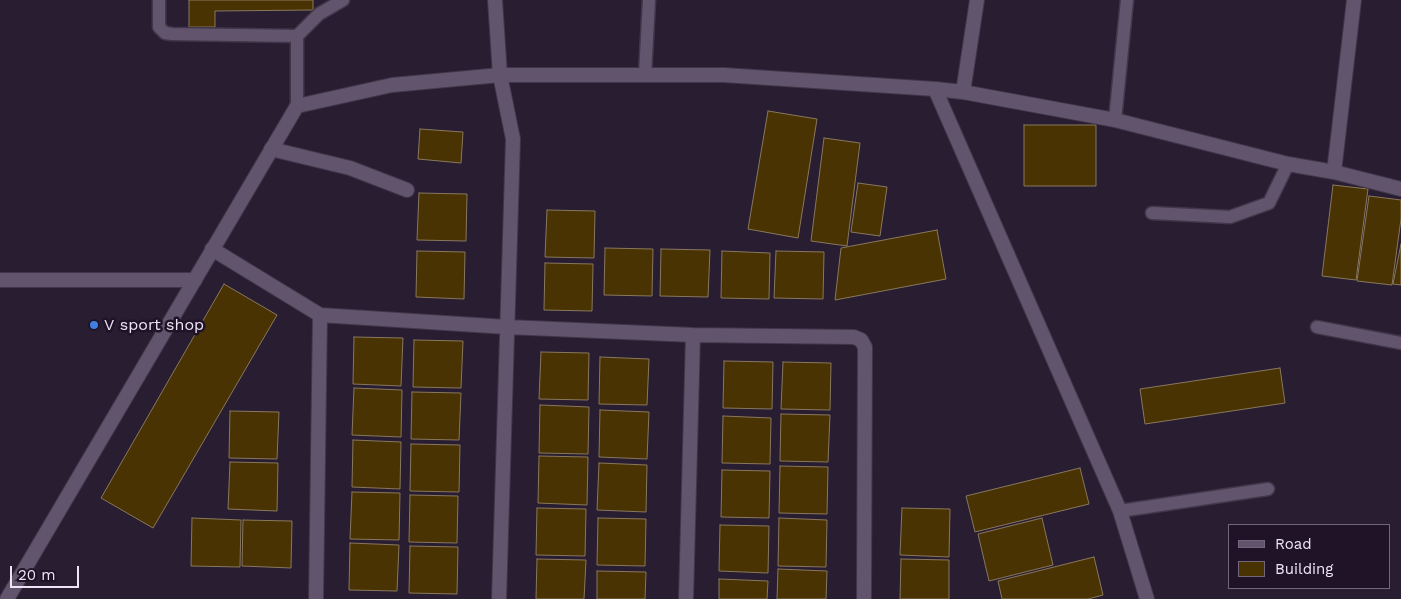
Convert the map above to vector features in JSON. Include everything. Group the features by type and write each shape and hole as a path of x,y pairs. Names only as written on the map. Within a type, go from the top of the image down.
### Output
{"street":[{"path":"496,0 500,76 512,139 498,599"},
{"path":"963,92 977,0"},
{"path":"1334,172 1354,0"},
{"path":"7,599 296,106 392,85 500,76 724,75 935,89 963,92 1115,120 1288,164 1334,172 1401,189"},
{"path":"935,89 1120,511 1147,599"},
{"path":"271,149 350,168 407,190"},
{"path":"212,249 320,315 507,327 693,334 854,337 861,340 865,347 864,599"},
{"path":"0,280 195,280"},
{"path":"316,599 320,315"},
{"path":"686,599 693,334"}],"lane":[{"path":"159,0 159,27 165,33 297,36"},
{"path":"296,106 297,36 319,14 344,0"},
{"path":"645,75 649,0"},
{"path":"1115,120 1127,0"},
{"path":"1152,213 1230,217 1269,203 1288,164"},
{"path":"1317,327 1401,343"},
{"path":"1120,511 1268,490"}],"building":[{"path":"189,0 313,0 313,10 215,11 215,27 189,27"},
{"path":"768,111 817,119 798,238 748,229"},
{"path":"1024,125 1096,125 1096,186 1024,186"},
{"path":"420,129 463,132 461,163 418,159"},
{"path":"824,138 860,143 847,246 811,241"},
{"path":"858,183 887,187 880,236 851,232"},
{"path":"1333,185 1368,189 1356,280 1322,276"},
{"path":"419,193 467,194 466,241 417,240"},
{"path":"1369,196 1401,200 1401,219 1392,285 1357,281"},
{"path":"547,210 595,211 594,258 545,257"},
{"path":"937,230 946,279 835,300 841,248"},
{"path":"1401,244 1401,285 1393,284"},
{"path":"605,248 653,249 652,296 604,295"},
{"path":"661,249 710,250 708,297 660,296"},
{"path":"417,251 465,252 464,299 416,297"},
{"path":"722,251 770,253 769,299 721,298"},
{"path":"776,251 824,252 823,299 774,298"},
{"path":"545,263 593,264 592,311 544,310"},
{"path":"224,284 277,315 153,528 101,498"},
{"path":"354,337 403,338 401,386 353,384"},
{"path":"414,340 463,341 461,388 413,387"},
{"path":"541,352 589,353 588,400 539,399"},
{"path":"600,357 649,359 647,405 599,404"},
{"path":"724,361 773,362 772,409 723,408"},
{"path":"783,362 831,363 830,410 781,409"},
{"path":"1280,368 1285,403 1145,424 1140,389"},
{"path":"354,388 402,390 401,437 352,435"},
{"path":"412,392 461,393 459,440 411,439"},
{"path":"540,405 589,407 588,454 539,453"},
{"path":"600,410 649,412 647,459 599,457"},
{"path":"230,411 279,412 277,459 229,458"},
{"path":"781,414 830,415 828,462 780,461"},
{"path":"723,416 771,418 770,464 722,463"},
{"path":"353,440 401,442 400,489 352,487"},
{"path":"411,444 460,445 459,492 410,491"},
{"path":"539,456 588,457 587,505 538,503"},
{"path":"230,462 278,463 277,511 228,509"},
{"path":"599,463 647,465 646,512 597,510"},
{"path":"780,466 828,467 827,514 779,513"},
{"path":"1080,468 1089,504 975,532 966,496"},
{"path":"722,470 770,471 769,518 721,517"},
{"path":"352,492 400,493 399,540 350,539"},
{"path":"410,495 458,496 457,543 409,542"},
{"path":"537,508 586,509 585,556 536,555"},
{"path":"902,508 950,509 949,557 900,555"},
{"path":"192,518 241,520 240,567 191,566"},
{"path":"598,518 646,519 645,566 597,565"},
{"path":"779,518 827,520 826,567 778,566"},
{"path":"1042,518 1053,565 989,581 978,534"},
{"path":"243,520 292,521 291,568 242,566"},
{"path":"720,525 769,526 768,573 719,571"},
{"path":"350,543 399,545 397,591 349,590"},
{"path":"410,546 458,547 457,594 409,593"},
{"path":"1094,557 1103,595 1088,599 1002,599 998,581"},
{"path":"537,559 586,560 584,599 536,599"},
{"path":"901,559 949,560 949,599 900,599"},
{"path":"778,569 827,571 826,599 777,599"},
{"path":"597,571 646,572 645,599 597,599"},
{"path":"719,579 768,581 767,599 719,599"}],"place":[{"name":"V sport shop","path":"94,325"}]}
